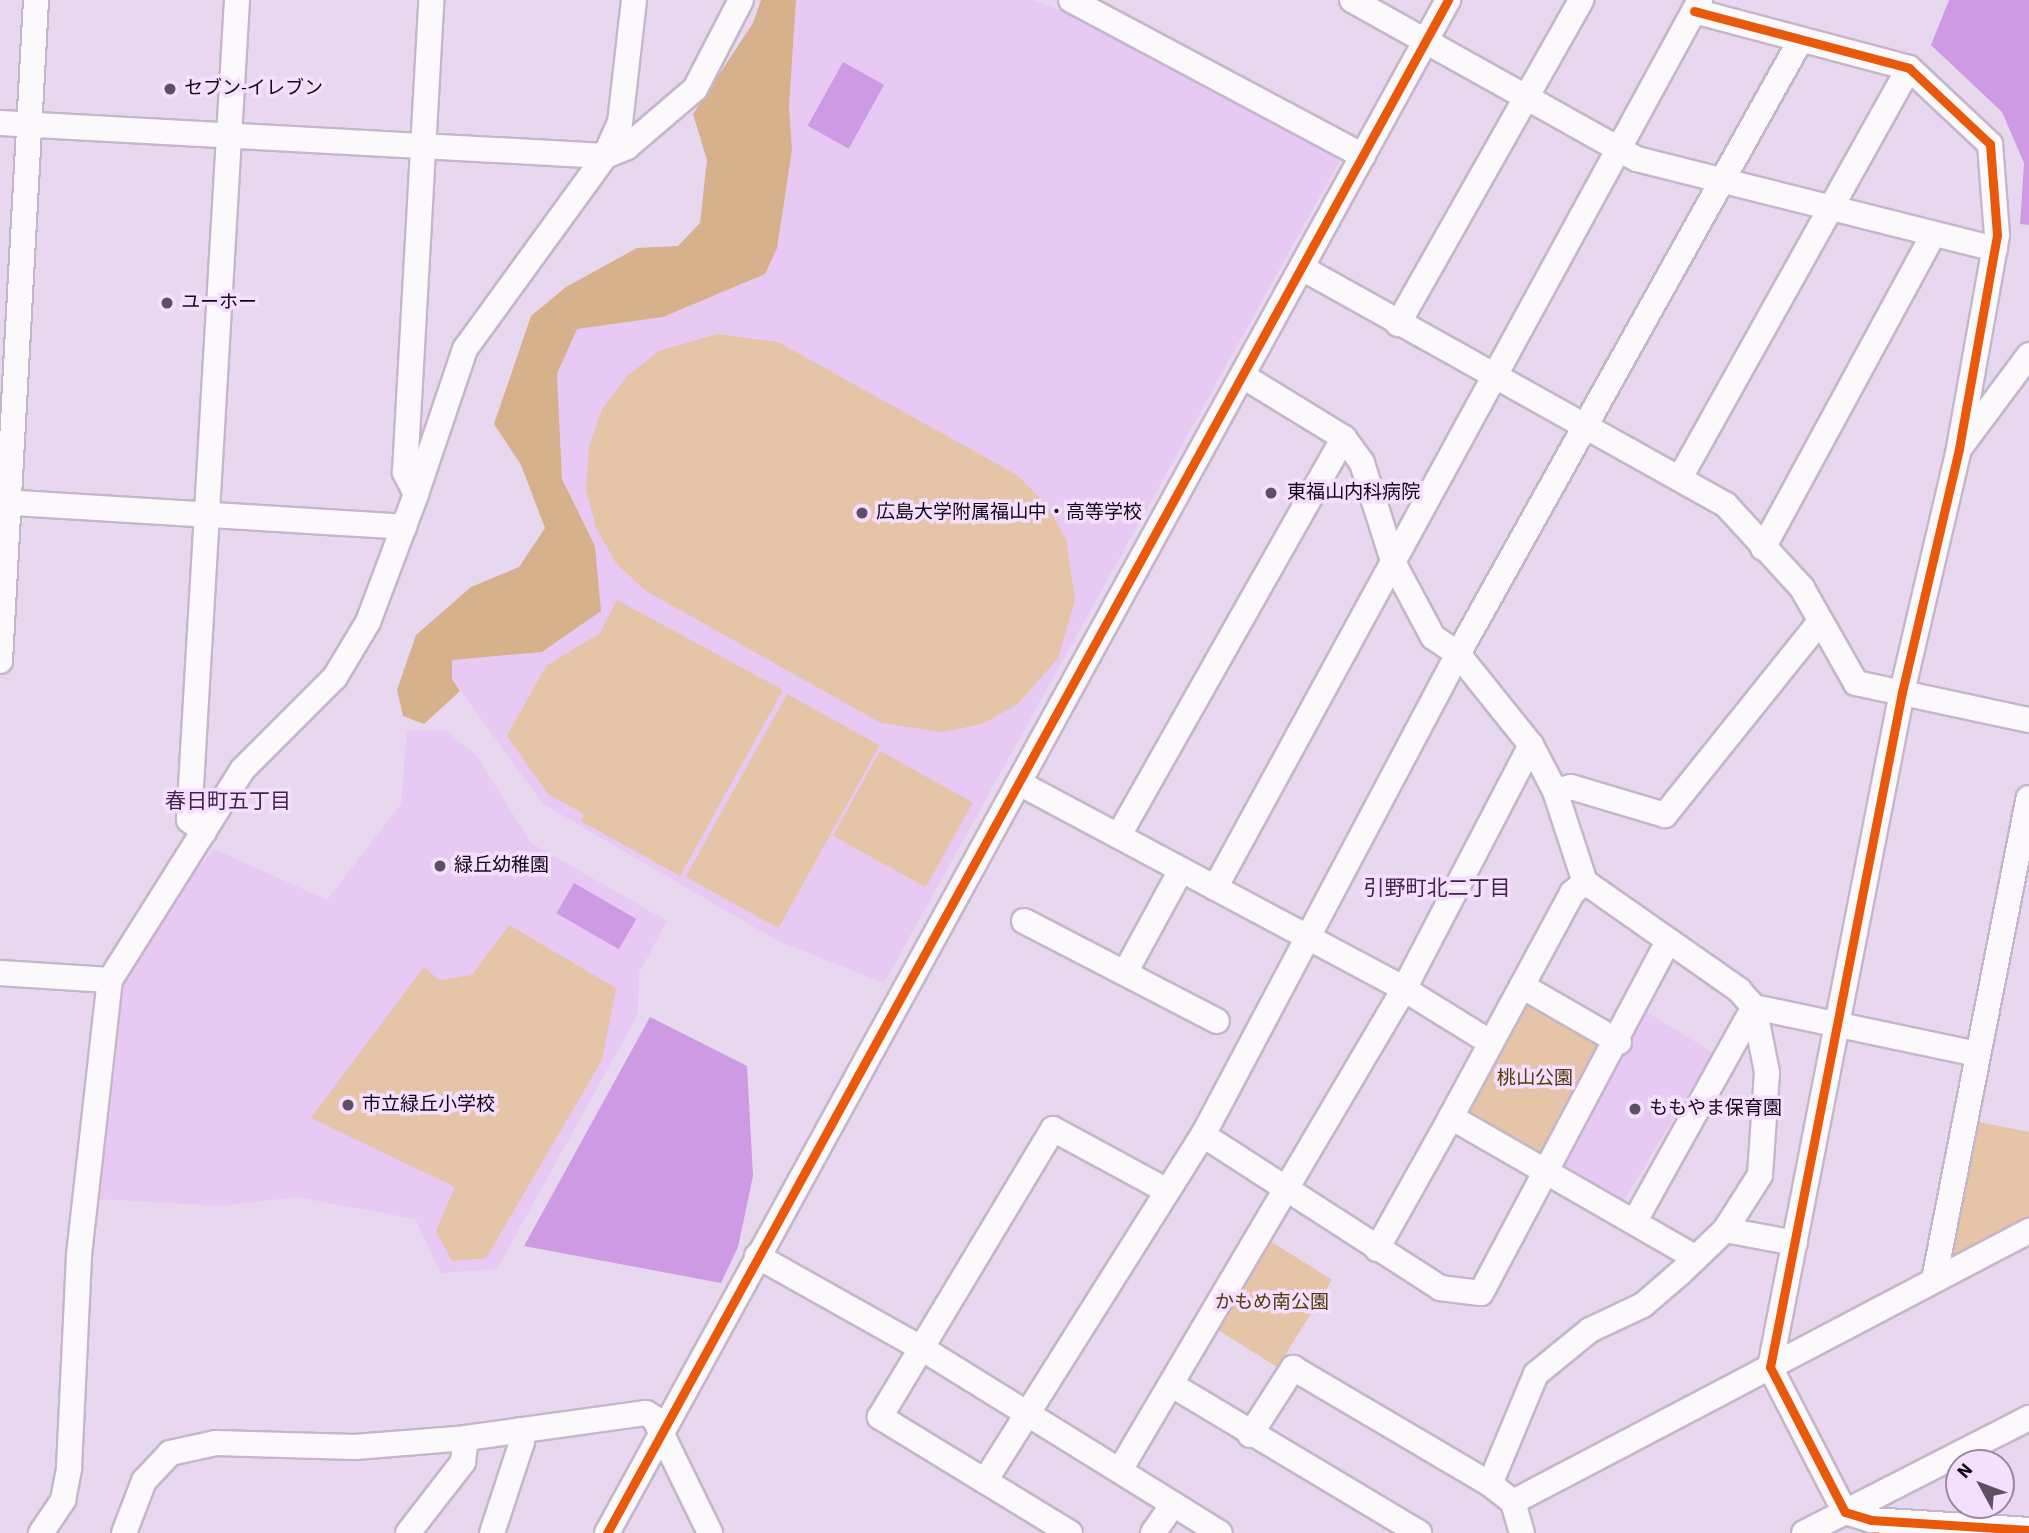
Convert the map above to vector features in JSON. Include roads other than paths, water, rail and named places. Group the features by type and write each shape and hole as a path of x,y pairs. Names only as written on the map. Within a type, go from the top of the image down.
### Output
{"street":[{"path":"0,661 4,503 36,0"},
{"path":"204,832 190,820 205,513 237,0"},
{"path":"416,494 405,472 430,0"},
{"path":"41,1533 63,1500 69,1468 79,1255 110,979 261,745 311,706 335,677 368,622 416,494 465,349 605,156 620,123 634,0"},
{"path":"0,123 605,156 636,140 695,89 741,0"},
{"path":"1071,0 1363,156"},
{"path":"1352,0 1620,151 1724,182 1995,249"},
{"path":"607,1533 1448,0"},
{"path":"1398,324 1581,0"},
{"path":"1215,888 1620,151 1697,5 1800,41 1909,68 1990,144 1995,249 1959,449 1902,692 1770,1367 1845,1512 1873,1526 2029,1530"},
{"path":"985,1481 1203,1135 1310,940 1458,654 1590,425 1800,41"},
{"path":"1681,476 1909,68"},
{"path":"1763,548 1933,235"},
{"path":"1302,268 1398,324 1590,425 1681,476 1726,505 1801,588 1819,623 1856,682 2029,720"},
{"path":"1959,449 2029,355"},
{"path":"1243,376 1344,438 1362,463 1394,564 1433,637 1458,654 1531,745 1555,791 1586,882 1738,990 1754,1007 1767,1072 1759,1175 1726,1230 1696,1258 1643,1305 1590,1331 1536,1374 1490,1484"},
{"path":"1119,835 1344,438"},
{"path":"4,503 404,527"},
{"path":"1555,791 1570,788 1665,815 1819,623"},
{"path":"1120,1470 1290,1189 1404,989 1531,745"},
{"path":"1019,783 1404,989 1491,1043"},
{"path":"1934,1280 2029,798"},
{"path":"1126,971 1181,870"},
{"path":"1377,1249 1572,893 1586,882"},
{"path":"1024,921 1126,971 1217,1021"},
{"path":"1203,1135 1440,1288 1481,1293 1619,1042 1668,942"},
{"path":"0,973 110,979"},
{"path":"1522,986 1619,1042"},
{"path":"1754,1007 1977,1054"},
{"path":"1636,1219 1754,1007"},
{"path":"1451,1117 1636,1219 1696,1258"},
{"path":"1070,1533 880,1417 1053,1129 1167,1191"},
{"path":"1726,1230 1796,1243"},
{"path":"1513,1502 2029,1231"},
{"path":"757,1256 923,1349 1220,1533"},
{"path":"1251,1435 1293,1368 1490,1484 1513,1502 1522,1533"},
{"path":"1172,1385 1251,1435 1419,1533"},
{"path":"124,1533 144,1481 170,1453 216,1443 355,1447 466,1438 646,1413 662,1435 710,1533"},
{"path":"1804,1533 2029,1419"},
{"path":"492,1533 522,1442 520,1430"},
{"path":"408,1533 463,1462 466,1438"},
{"path":"1153,1533 1173,1504"}],"place":[{"name":"セブン-イレブン","path":"170,89"},
{"name":"ユーホー","path":"167,303"},
{"name":"東福山内科病院","path":"1271,493"},
{"name":"広島大学附属福山中・高等学校","path":"862,513"},
{"name":"緑丘幼稚園","path":"440,866"},
{"name":"市立緑丘小学校","path":"348,1105"},
{"name":"ももやま保育園","path":"1635,1109"}],"district":[{"name":"春日町五丁目","path":"228,801"},
{"name":"引野町北二丁目","path":"1437,888"}],"park label":[{"name":"桃山公園","path":"1535,1079"},
{"name":"かもめ南公園","path":"1272,1303"}]}
